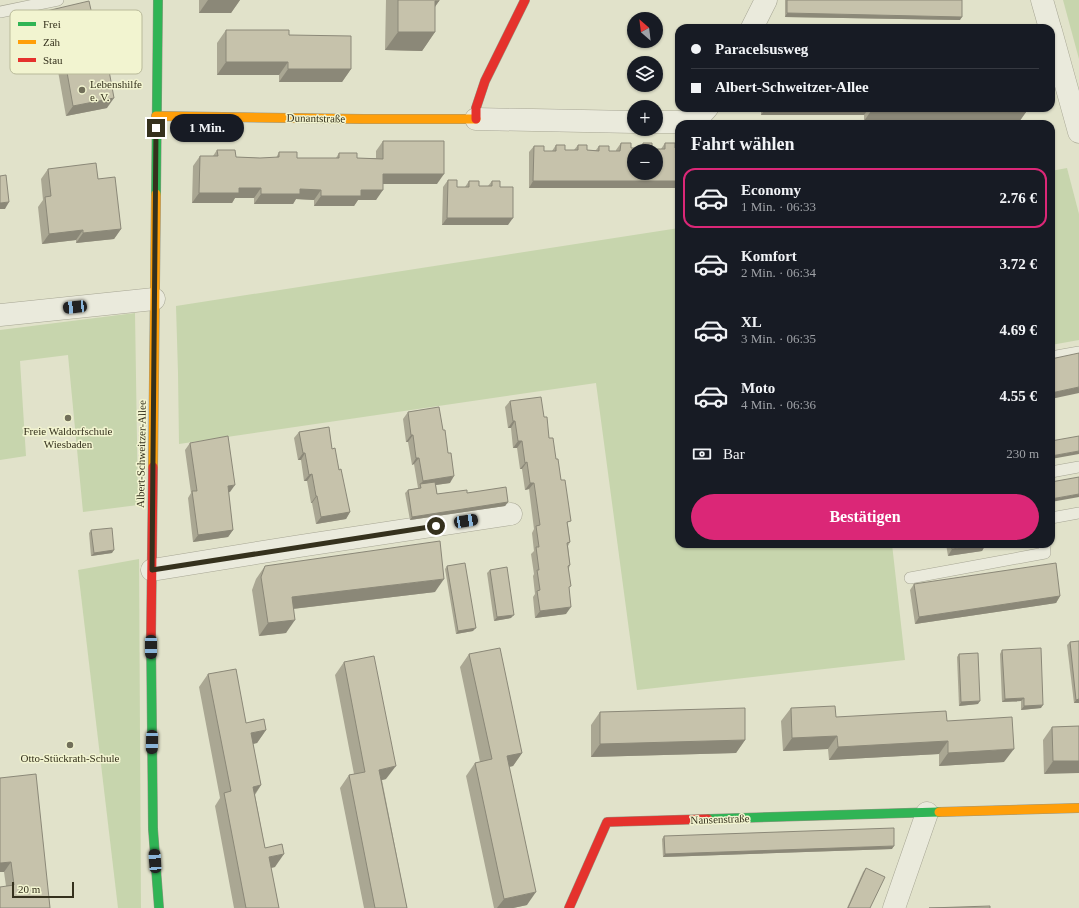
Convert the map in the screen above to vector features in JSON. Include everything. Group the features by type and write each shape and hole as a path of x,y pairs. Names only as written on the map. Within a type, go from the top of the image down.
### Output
{"street":[{"name":"Albert-Schweitzer-Allee","path":"158,0 154,299 152,782 153,829 159,908"},
{"path":"476,119 476,108 484,81 525,0"},
{"path":"754,24 766,0"},
{"path":"1042,0 1049,24"},
{"path":"1055,45 1079,132"},
{"path":"692,120 698,118 703,112"},
{"name":"Dunantstraße","path":"156,116 627,122"},
{"path":"663,122 675,122"},
{"path":"0,315 154,299"},
{"path":"152,570 511,514"},
{"name":"Nansenstraße","path":"569,908 607,822 1079,808"},
{"path":"894,908 927,813"}],"lane":[{"path":"0,12 58,0"},
{"path":"1055,357 1079,352"},
{"path":"1055,471 1079,467"},
{"path":"1055,517 1079,513"},
{"path":"910,578 1045,553 1044,548"}],"green space":[{"path":"1063,0 1079,0 1079,59"},
{"path":"1067,168 1079,214 1079,340 1055,344 1055,170"},
{"path":"675,229 675,548 892,548 905,660 637,690 596,383 179,444 176,306"},
{"path":"135,313 138,505 83,512 68,355 20,361 26,456 0,460 0,330"},
{"path":"139,559 141,908 118,908 78,570"}],"building":[{"path":"398,0 439,0 435,1 435,32 398,32"},
{"path":"787,0 962,0 962,17 787,13"},
{"path":"89,1 91,10 51,10"},
{"path":"226,30 289,30 289,35 351,36 351,69 288,69 288,62 226,62"},
{"path":"67,74 110,74 114,98 73,106"},
{"path":"383,141 444,141 444,174 383,174 383,190 361,190 361,196 321,196 321,190 300,189 300,194 261,194 261,188 239,188 239,193 199,193 200,156 218,156 217,150 235,150 236,157 279,157 279,152 297,152 297,158 339,158 339,153 357,153 357,158 383,159"},
{"path":"621,143 631,143 627,144 627,180 663,180 663,149 665,149 665,143 675,143 675,181 533,181 534,146 544,146 544,151 556,151 556,145 565,145 565,150 578,150 578,145 587,145 587,150 599,151 599,146 609,146 609,151 620,151"},
{"path":"96,163 98,179 115,177 121,229 83,233 83,230 49,234 45,197 51,196 48,169"},
{"path":"6,175 9,202 0,203 0,176"},
{"path":"448,180 457,180 457,187 469,187 469,181 479,181 479,186 492,186 492,181 500,181 500,187 513,187 513,218 447,218"},
{"path":"1079,353 1079,387 1055,392 1055,358"},
{"path":"541,397 544,417 547,417 549,438 553,438 561,480 565,480 571,521 567,522 570,542 567,543 570,565 568,566 571,586 569,587 571,607 540,611 537,591 540,590 537,570 539,570 536,547 539,547 536,526 540,525 534,483 530,483 522,441 518,441 510,401"},
{"path":"439,407 443,430 445,430 448,453 451,453 454,476 423,481 419,458 416,458 413,435 411,435 408,412"},
{"path":"329,427 332,449 335,448 350,512 321,517 312,474 309,475 299,432"},
{"path":"228,436 235,485 228,486 233,530 198,535 192,491 197,491 190,443"},
{"path":"1079,436 1079,451 1055,455 1055,440"},
{"path":"1079,477 1079,494 1055,498 1055,481"},
{"path":"435,482 437,494 467,490 467,493 506,487 508,502 412,517 408,490 421,488 420,484"},
{"path":"112,528 114,550 94,553 91,530"},
{"path":"440,541 444,579 292,597 295,620 268,623 261,577 265,566"},
{"path":"465,563 476,628 458,631 447,566"},
{"path":"1056,563 1060,596 919,617 914,584"},
{"path":"507,567 514,615 497,617 490,570"},
{"path":"1079,641 1079,699 1076,700 1070,642"},
{"path":"500,648 522,753 507,756 536,892 504,899 475,763 492,759 469,654"},
{"path":"1041,648 1043,705 1024,706 1024,698 1005,699 1002,650"},
{"path":"978,653 980,701 961,702 959,654"},
{"path":"374,656 396,766 379,770 407,908 375,908 349,775 365,772 344,662"},
{"path":"236,669 246,723 264,719 266,730 251,733 261,785 253,787 265,848 282,844 284,854 269,857 279,908 246,908 224,793 231,791 208,674"},
{"path":"835,706 836,717 946,711 947,721 1012,717 1014,749 948,753 948,741 838,747 837,736 792,738 791,708"},
{"path":"745,708 745,740 600,744 600,712"},
{"path":"1079,726 1079,761 1053,761 1052,727"},
{"path":"36,774 50,908 0,908 0,887 14,885 11,862 0,863 0,778"},
{"path":"894,828 894,846 665,854 664,836"},
{"path":"866,868 885,877 870,908 848,908"},
{"path":"990,906 990,908 929,908"}],"traffic: fast":[{"path":"156,194 158,0"},
{"path":"151,638 153,829 159,908"},
{"path":"708,819 939,812"}],"traffic: slow":[{"path":"156,116 476,119"},
{"path":"153,467 156,194"},
{"path":"939,812 1079,808"}],"traffic: jam":[{"path":"476,119 476,108 485,81 525,0"},
{"path":"151,638 153,467"},
{"path":"569,908 607,822 708,819"}],"place":[{"name":"Lebenshilfe e. V.","path":"82,90"},
{"name":"Freie Waldorfschule Wiesbaden","path":"68,418"},
{"name":"Otto-Stückrath-Schule","path":"70,745"}],"route":[{"path":"156,128 152,570 436,526"}]}
